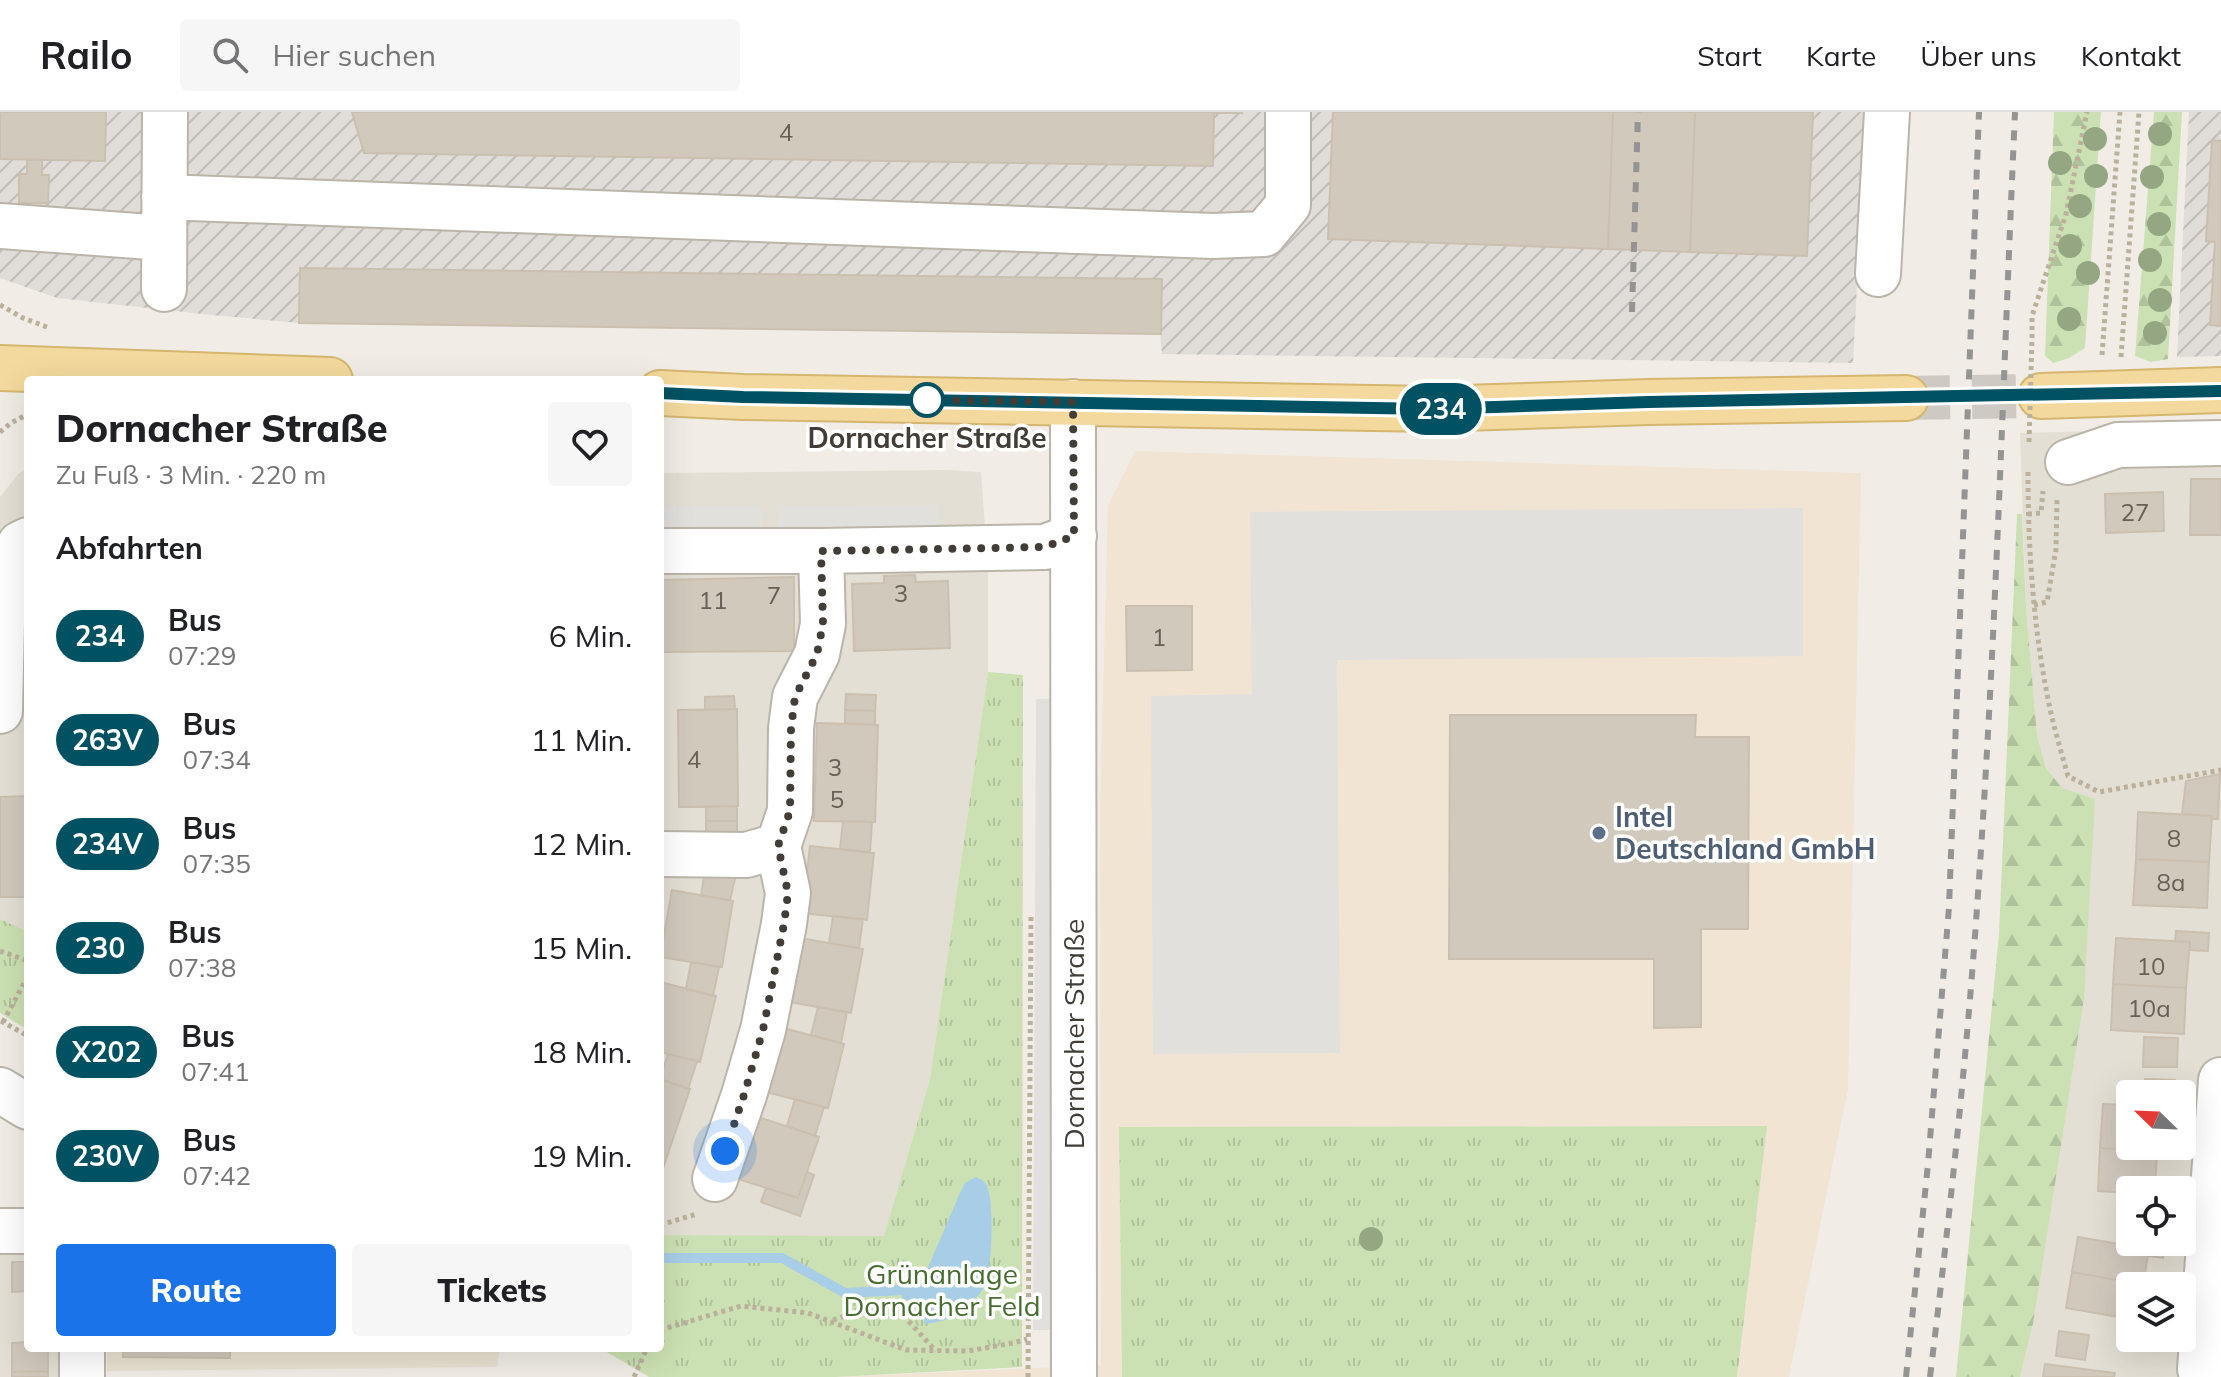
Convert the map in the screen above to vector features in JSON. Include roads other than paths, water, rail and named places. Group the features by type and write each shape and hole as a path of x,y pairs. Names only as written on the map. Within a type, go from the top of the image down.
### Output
{"main road":[{"path":"0,368 220,376"},
{"path":"2041,396 2221,390"},
{"path":"664,393 1432,409 1906,398"}],"street":[{"path":"164,289 165,112"},
{"path":"0,226 164,218 1264,234 1288,205 1288,112"},
{"path":"1878,274 1887,112"},
{"name":"Dornacher Straße","path":"1073,402 1074,1377"},
{"path":"2046,472 2118,445 2221,443"},
{"path":"664,551 1045,547 1074,536"},
{"path":"0,711 3,577 20,544 24,542"},
{"path":"715,1179 763,1030 782,938 788,893 778,846 790,811 791,728 795,697 817,654 823,624 821,551"},
{"path":"0,719 24,719"},
{"path":"664,854 746,855 778,846"},
{"path":"2203,1377 2200,1369 2221,1080"},
{"path":"0,1090 24,1105"},
{"path":"0,1231 24,1231"},
{"path":"82,1352 82,1377"}],"water":[{"path":"976,1177 986,1184 991,1204 991,1250 985,1285 974,1301 960,1313 943,1321 924,1324 922,1309 902,1298 903,1290 923,1279 965,1183"}],"waterway":[{"path":"664,1258 782,1258 845,1293 903,1290"}],"tunnel":[{"path":"1906,398 2041,396"}],"railway":[{"path":"1632,312 1638,112"},
{"path":"1906,1377 1928,1164 1949,907 1979,112"},
{"path":"1930,1377 1968,1026 1984,809 2015,112"}],"place":[{"name":"Dornacher Straße","path":"927,400"},
{"name":"Intel Deutschland GmbH","path":"1599,833"}],"park label":[{"name":"Grünanlage Dornacher Feld","path":"942,1290"}]}
